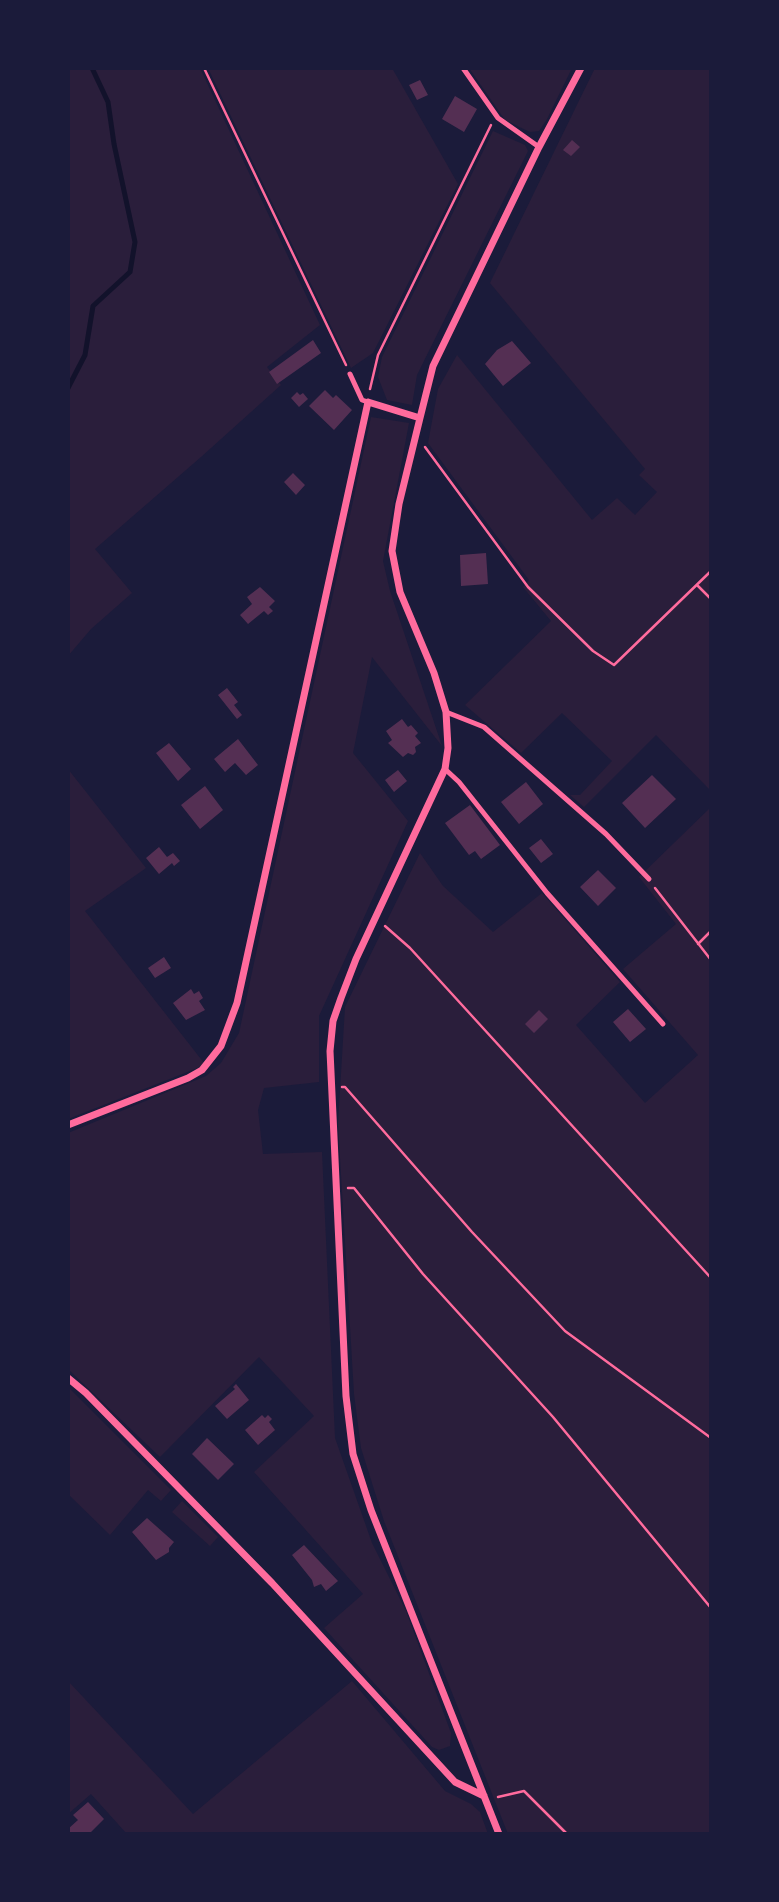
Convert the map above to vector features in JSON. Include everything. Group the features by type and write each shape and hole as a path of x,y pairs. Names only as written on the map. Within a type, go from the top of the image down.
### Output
{"street":[{"path":"499,1834 371,1510 353,1454 346,1396 330,1051 333,1021 356,959 444,769 449,731 446,712 434,673 400,592 392,551 399,504 433,366 581,68"},
{"path":"68,1125 188,1078 202,1070 222,1046 237,1003 368,402 420,418"},
{"path":"68,1378 86,1393 272,1583 455,1782 484,1796"}],"lane":[{"path":"463,68 496,115 510,128 540,147"},
{"path":"350,374 362,400 368,402"},
{"path":"446,712 484,727 606,834 649,879"},
{"path":"444,769 459,782 547,893 663,1024"}],"path":[{"path":"204,68 350,374"},
{"path":"368,402 378,355 496,115"},
{"path":"415,439 428,449 528,587 593,650 614,665 711,571"},
{"path":"697,585 711,599"},
{"path":"649,879 711,960"},
{"path":"376,917 420,958 711,1278"},
{"path":"698,944 711,930"},
{"path":"332,1084 345,1087 472,1232 565,1331 711,1437"},
{"path":"337,1187 354,1188 423,1274 553,1417 711,1608"},
{"path":"484,1796 502,1798 524,1791 567,1834"}],"shaded area":[{"path":"68,68 200,68 320,325 267,367 281,385 95,549 132,593 91,629 68,656"},
{"path":"208,68 392,68 458,184 373,353 351,368"},
{"path":"469,68 572,68 547,119 539,131 530,132 505,120"},
{"path":"595,68 711,68 711,791 656,735 584,807 570,795 580,795 612,761 562,713 521,753 465,705 551,621 523,587 529,580 428,443 438,389 457,355 592,520 617,498 635,515 657,492 639,475 645,469 490,283"},
{"path":"493,131 525,145 528,151 417,375 412,405 387,400 378,377 382,357"},
{"path":"371,417 409,423 383,561 390,591 442,746 372,657 353,753 408,821 319,1016 319,1082 264,1088 258,1110 263,1154 322,1152 335,1438 372,1543 406,1611 451,1733 450,1746 439,1750 432,1747 324,1628 363,1594 254,1472 314,1416 259,1357 160,1457 68,1369 68,1133 206,1076 221,1063 239,1033"},
{"path":"68,769 146,868 85,911 204,1063 200,1067 68,1119"},
{"path":"711,807 711,1834 508,1834 384,1521 361,1448 354,1394 338,1124 345,1007 420,853 443,886 493,932 542,893 620,982 576,1025 645,1103 698,1055 623,969 676,924 639,877"},
{"path":"68,1387 171,1490 161,1501 148,1490 110,1535 68,1494"},
{"path":"182,1501 218,1537 210,1546 172,1512"},
{"path":"68,1681 193,1814 352,1681 445,1791 471,1804 480,1812 488,1834 127,1834 91,1794 68,1814"}],"building":[{"path":"420,80 428,95 417,100 409,85"},
{"path":"455,96 477,109 464,132 442,119"},
{"path":"572,140 580,147 571,156 563,150"},
{"path":"313,340 321,353 277,384 269,372"},
{"path":"512,341 531,363 503,386 485,364 497,350"},
{"path":"325,390 333,398 336,395 352,410 334,430 309,406"},
{"path":"297,392 300,395 303,393 308,399 299,407 291,398"},
{"path":"293,473 305,485 296,495 284,482"},
{"path":"486,553 488,584 461,586 460,555"},
{"path":"260,587 275,601 269,607 273,611 268,615 264,611 248,624 240,615 252,604 247,597"},
{"path":"227,688 238,702 234,705 242,715 237,719 218,695"},
{"path":"402,719 418,733 415,736 421,743 415,747 416,752 413,755 408,753 403,757 388,743 392,740 386,731"},
{"path":"238,739 258,765 246,775 235,763 225,772 214,759"},
{"path":"169,743 191,769 178,781 156,753"},
{"path":"398,770 407,781 394,792 385,780"},
{"path":"652,775 676,799 645,828 622,803"},
{"path":"526,782 543,804 519,824 501,802"},
{"path":"205,786 223,810 200,829 181,805"},
{"path":"470,805 500,845 481,859 475,851 469,855 445,823"},
{"path":"541,839 553,854 541,863 529,848"},
{"path":"159,847 167,857 173,853 180,861 174,866 172,863 159,874 146,858"},
{"path":"598,870 616,888 598,906 580,887"},
{"path":"164,957 171,968 155,978 148,968"},
{"path":"191,989 194,994 199,991 203,998 199,1001 205,1010 186,1020 173,1003"},
{"path":"628,1009 646,1029 630,1042 613,1022"},
{"path":"539,1010 548,1019 534,1033 525,1024"},
{"path":"236,1384 249,1400 227,1419 215,1406 235,1389 233,1387"},
{"path":"262,1415 265,1418 268,1415 272,1419 269,1422 275,1430 258,1445 245,1430"},
{"path":"207,1438 234,1464 218,1480 192,1454"},
{"path":"147,1518 174,1542 169,1552 156,1560 132,1532"},
{"path":"304,1545 338,1581 326,1591 321,1584 314,1587 312,1580 292,1555"},
{"path":"88,1802 104,1819 89,1834 68,1834 68,1829 78,1820 73,1815"}],"waterway":[{"path":"68,388 85,355 93,306 130,272 135,242 108,102 92,68"}]}
